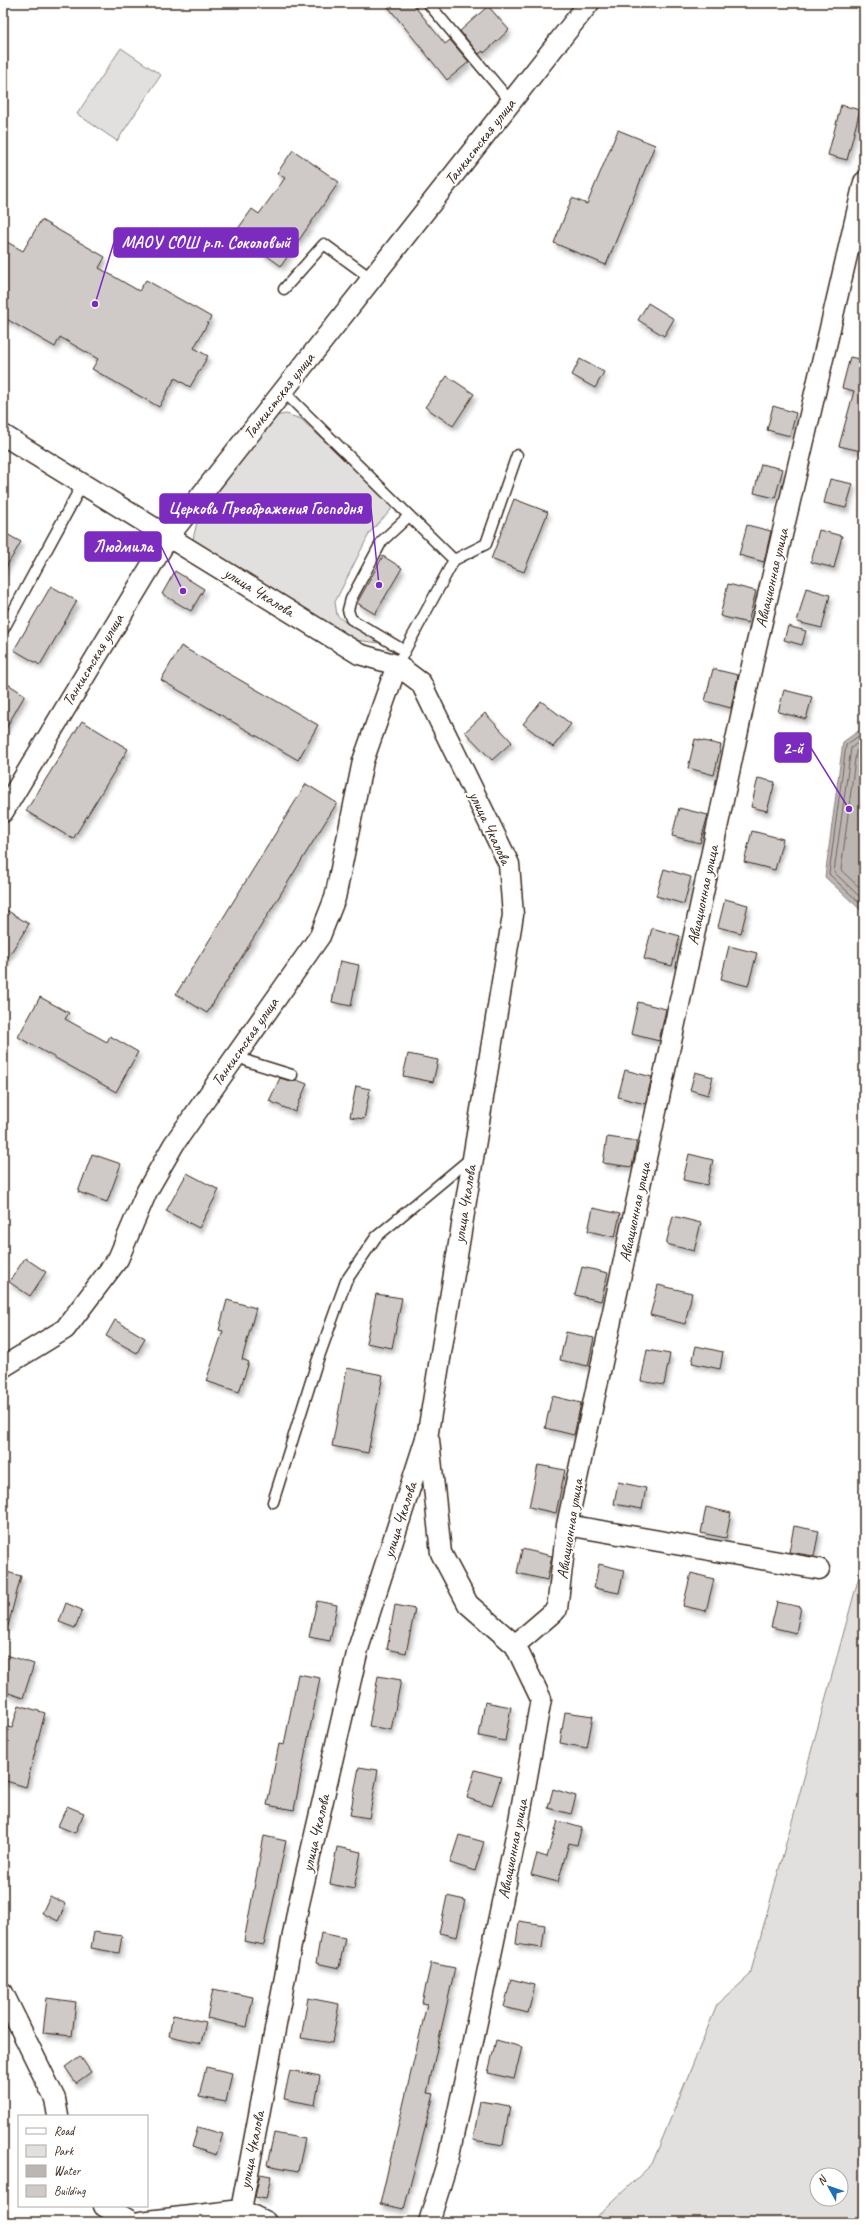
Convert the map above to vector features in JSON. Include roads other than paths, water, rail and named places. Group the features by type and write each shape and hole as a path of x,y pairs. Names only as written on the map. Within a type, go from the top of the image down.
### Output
{"street":[{"name":"Танкистская улица","path":"3,812 169,536 589,3"},
{"name":"Авиационная улица","path":"429,2222 448,2160 518,1826 541,1699 516,1646 557,1609 568,1525 754,655 864,182"},
{"name":"улица Чкалова","path":"3,435 359,654 401,658 421,683 509,864 512,915 428,1432 358,1649 298,1908 241,2210"},
{"name":"Танкистская улица","path":"3,1367 65,1329 118,1259 147,1191 174,1144 235,1055 320,936 336,898 363,761 401,658"},
{"path":"428,1432 441,1554 468,1604 516,1646"},
{"path":"568,1525 819,1569"},
{"path":"3,1993 55,2099 58,2115"},
{"path":"106,2207 132,2222"},
{"path":"140,2222 241,2210 266,2222"}],"lane":[{"path":"428,3 511,102"},
{"path":"284,289 324,244 372,279"},
{"path":"283,391 454,560"},
{"path":"409,516 382,541 351,599 348,610 351,619 401,658 454,560 486,544 516,455"},
{"path":"3,630 83,484"},
{"path":"235,1055 250,1062 292,1075"},
{"path":"273,1502 317,1362 346,1281 376,1237 473,1156"}],"water":[{"path":"864,727 864,913 825,877 843,742"}],"place":[{"name":"МАОУ СОШ р.п. Соколовый","path":"95,304"},
{"name":"Церковь Преображения Господня","path":"379,585"},
{"name":"Людмила","path":"183,591"},
{"name":"2-й","path":"849,809"}]}
